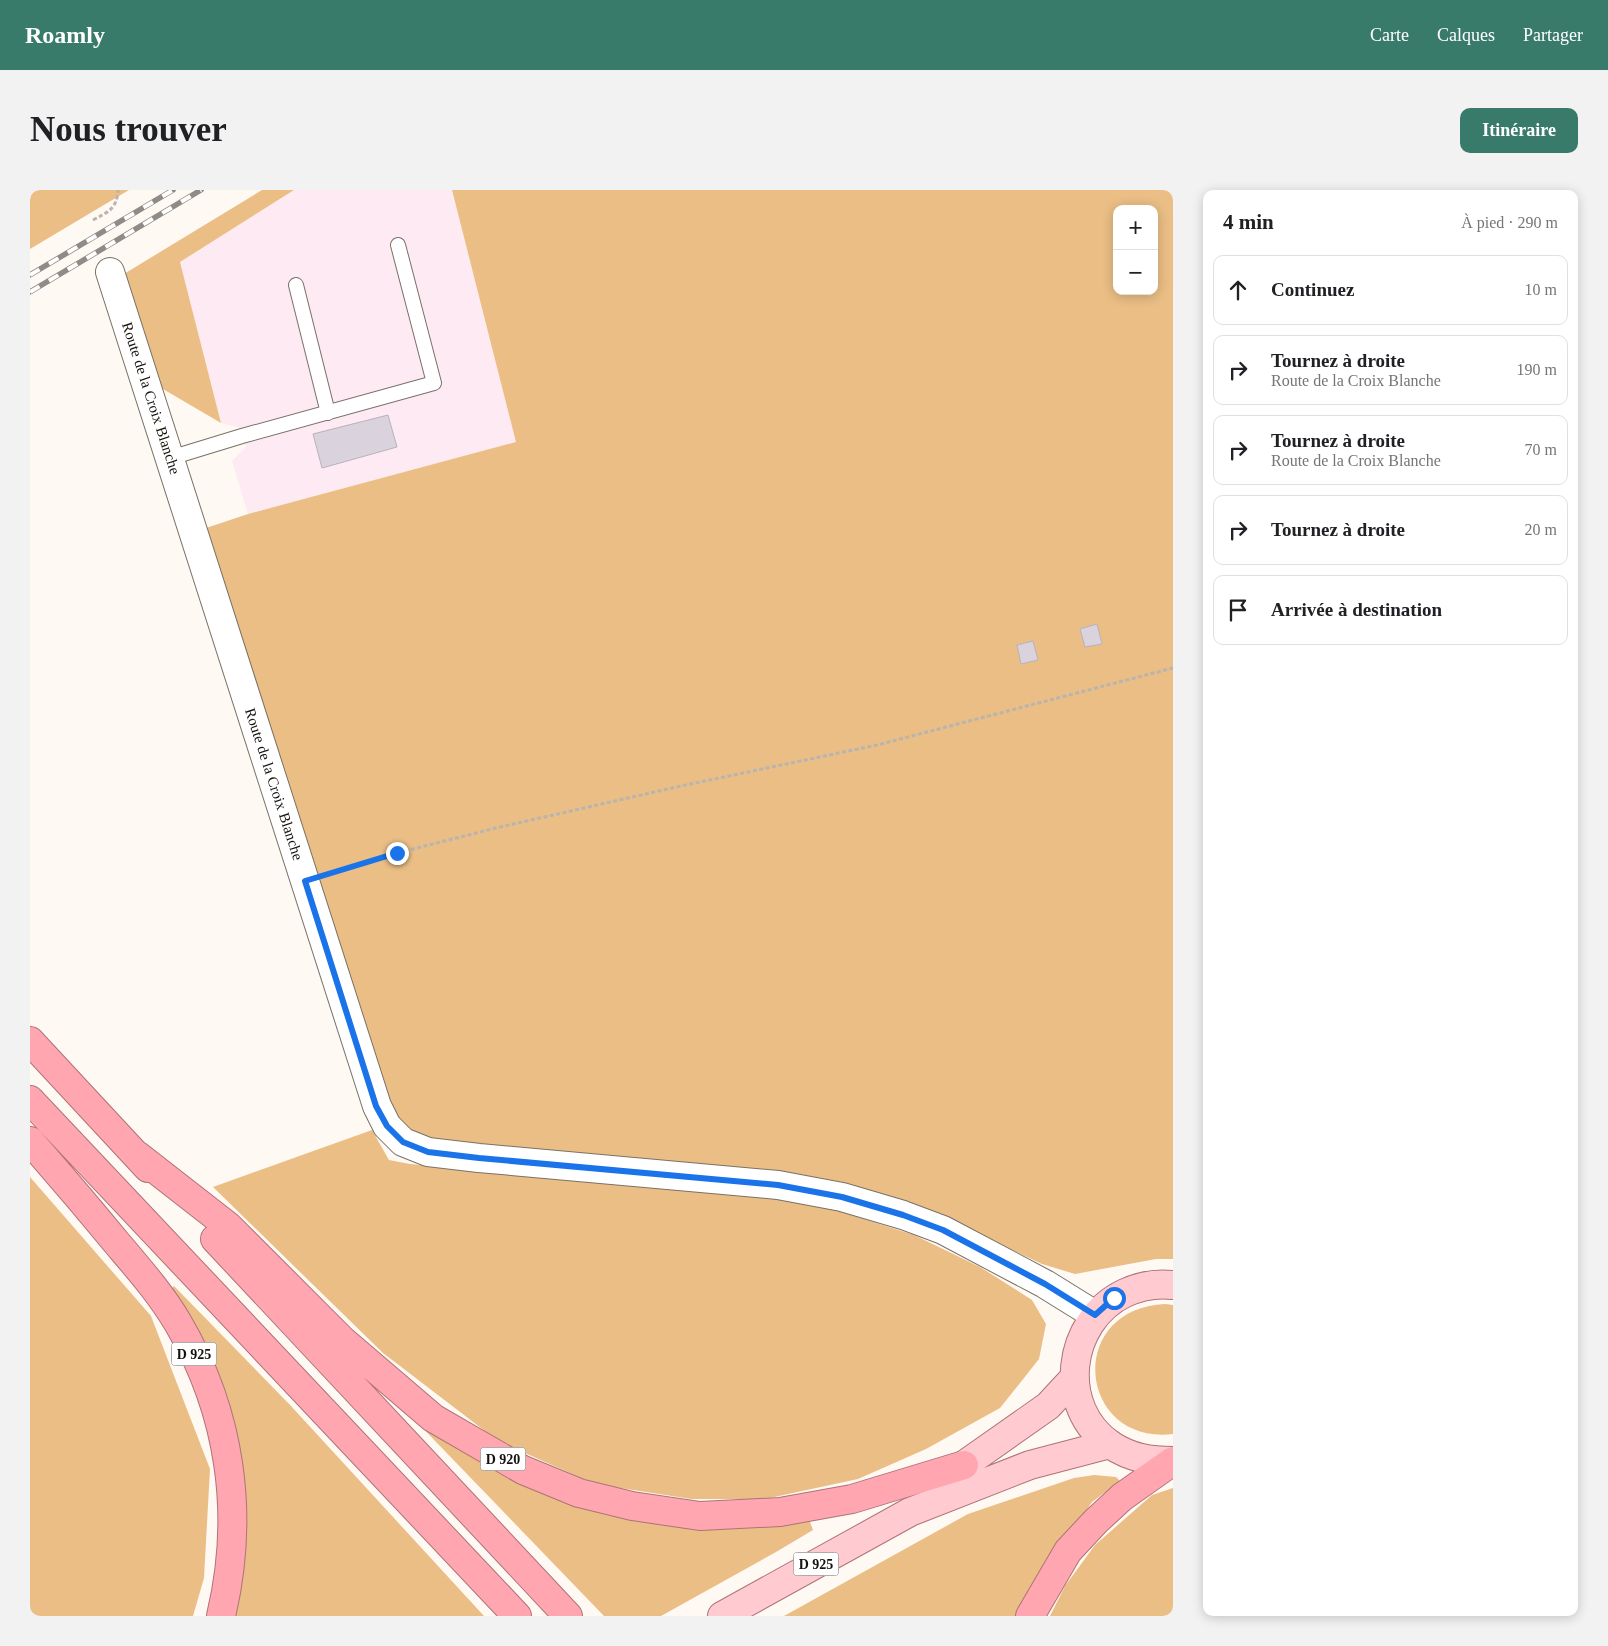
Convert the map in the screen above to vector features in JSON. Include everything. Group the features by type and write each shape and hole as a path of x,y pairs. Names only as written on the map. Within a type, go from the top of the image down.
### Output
{"highway":[{"name":"D 920","path":"30,1041 568,1616"},
{"path":"30,1100 517,1616"},
{"name":"D 925","path":"30,1141 163,1300 179,1323 206,1380 217,1411 224,1440 230,1469 233,1505 230,1564 221,1616"},
{"name":"D 920","path":"137,1155 228,1226 343,1341 434,1418 522,1470 579,1493 632,1506 700,1516 780,1512 852,1499 964,1465"},
{"path":"1030,1616 1068,1551 1096,1521 1122,1498 1173,1461"}],"main road":[{"path":"1173,1285 1163,1284 1137,1287 1114,1298 1095,1315 1083,1334 1076,1356 1074,1378 1079,1403 1083,1411 1092,1426 1110,1444 1129,1455 1151,1461 1173,1461"},
{"name":"D 925","path":"910,1512 964,1465 1048,1406 1074,1378"},
{"name":"D 925","path":"722,1616 910,1512 1030,1465 1110,1444"}],"street":[{"name":"Route de la Croix Blanche","path":"110,272 376,1106 387,1126 403,1142 428,1152 778,1185 842,1197 903,1215 943,1230 1045,1284 1095,1315"}],"lane":[{"path":"170,458 434,384 398,245"},
{"path":"296,285 328,413"}],"path":[{"path":"92,220 116,204 118,190"},
{"path":"305,881 397,853 496,828 680,786 877,745 1173,668"}],"shaded area":[{"path":"30,190 129,190 30,249"},
{"path":"262,190 294,190 180,262 221,423 151,382 119,277"},
{"path":"294,190 452,190 517,442 248,514 232,461 246,447 240,428 221,423 180,262"},
{"path":"452,190 1173,190 1173,1259 1156,1259 1075,1274 1042,1264 946,1219 414,1135 392,1110 203,529 248,514 516,442"},
{"path":"372,1130 389,1160 410,1164 670,1187 811,1202 914,1235 980,1267 1032,1300 1046,1324 1039,1359 1000,1408 926,1449 858,1479 765,1499 691,1499 595,1484 498,1441 383,1353 213,1187"},
{"path":"30,1177 151,1316 210,1469 204,1578 193,1616 30,1616"},
{"path":"174,1286 291,1406 484,1616 233,1616 242,1542 170,1291"},
{"path":"1165,1304 1173,1305 1173,1434 1141,1432 1117,1419 1102,1399 1096,1375 1098,1350 1110,1328 1132,1311"},
{"path":"410,1415 515,1479 809,1519 813,1530 661,1616 604,1616"},
{"path":"1094,1475 1116,1477 1120,1481 1092,1502 1045,1571 1022,1616 784,1616 968,1514 1074,1478"},
{"path":"1173,1488 1173,1616 1050,1616 1065,1586 1095,1545 1152,1495"}],"building":[{"path":"388,415 397,447 322,468 313,434"},
{"path":"1097,624 1102,644 1085,647 1080,629"},
{"path":"1033,641 1038,660 1021,664 1017,645"}],"railway":[{"path":"30,275 173,190"},
{"path":"30,292 201,190"}],"route":[{"path":"397,853 305,881 376,1106 387,1126 403,1142 428,1152 778,1185 842,1197 903,1215 943,1230 1045,1284 1095,1315 1114,1298"}]}
